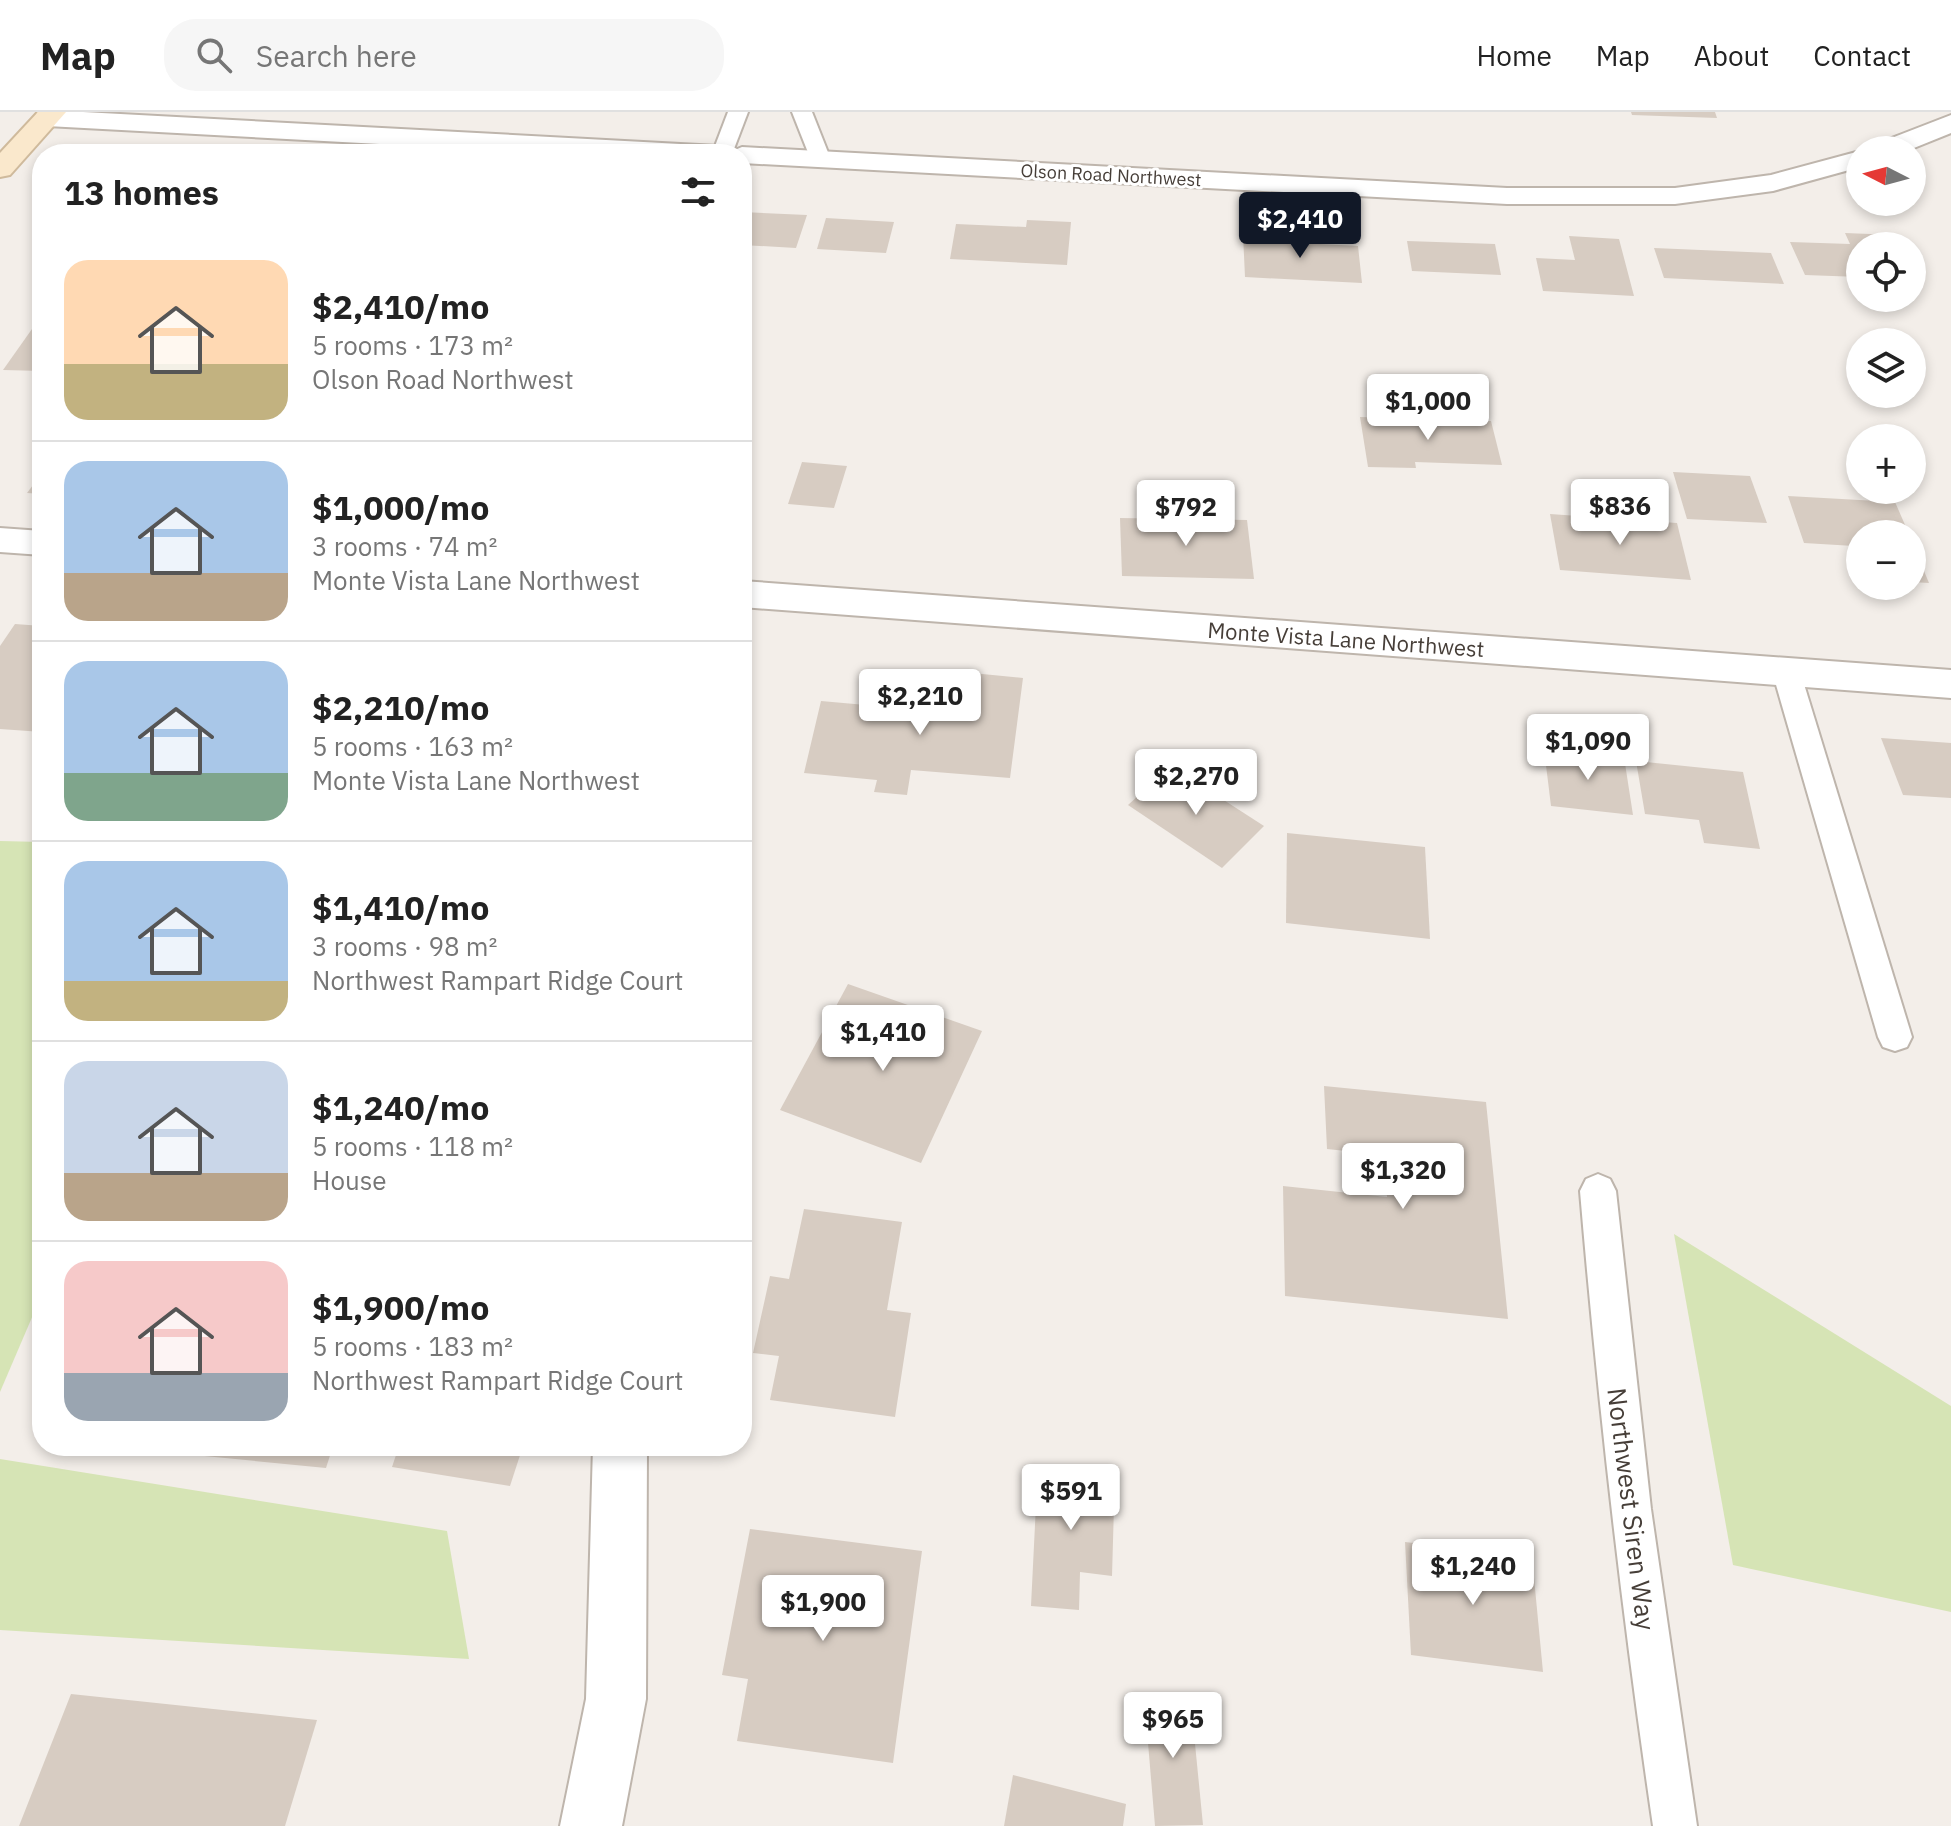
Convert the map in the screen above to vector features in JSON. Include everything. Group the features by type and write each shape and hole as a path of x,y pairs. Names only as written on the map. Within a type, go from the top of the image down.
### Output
{"main road":[{"path":"0,169 50,115"}],"street":[{"path":"50,115 483,144"},
{"path":"1920,136 1951,123"},
{"name":"Olson Road Northwest","path":"752,156 1522,196 1675,196 1773,183 1846,163"},
{"path":"0,540 32,542"},
{"name":"Monte Vista Lane Northwest","path":"752,595 1951,684"},
{"path":"591,1826 616,1699 620,1456"}],"lane":[{"path":"724,144 738,112"},
{"path":"802,112 821,160"},
{"path":"1786,671 1895,1037"},
{"name":"Northwest Siren Way","path":"1598,1191 1610,1334 1657,1709 1675,1826"}],"green space":[{"path":"0,841 32,842 32,1317 0,1392"},
{"path":"1674,1234 1951,1406 1951,1612 1733,1565"},
{"path":"0,1459 447,1531 469,1659 0,1630"}],"building":[{"path":"1631,112 1715,112 1717,118 1632,115"},
{"path":"752,212 807,215 796,248 752,246"},
{"path":"826,218 894,222 886,253 817,249"},
{"path":"1027,220 1071,222 1067,265 950,259 956,224 1026,227"},
{"path":"1243,234 1300,237 1301,243 1358,246 1362,283 1245,277"},
{"path":"1569,236 1619,239 1634,296 1543,291 1536,258 1575,260"},
{"path":"1407,241 1495,244 1501,275 1412,271"},
{"path":"1790,242 1846,244 1846,276 1805,275"},
{"path":"1654,248 1771,253 1784,284 1664,278"},
{"path":"32,329 32,371 3,370"},
{"path":"1360,417 1491,421 1502,465 1415,462 1416,468 1368,467"},
{"path":"802,462 847,466 834,508 788,504"},
{"path":"1673,472 1750,476 1767,523 1687,519"},
{"path":"1788,496 1846,499 1846,504 1896,504 1903,520 1846,520 1846,546 1804,543"},
{"path":"1550,514 1677,523 1691,580 1560,570"},
{"path":"1120,518 1247,520 1254,579 1122,576"},
{"path":"15,624 32,625 32,731 0,729 0,646"},
{"path":"962,672 1023,678 1010,778 911,770 907,795 874,792 877,780 804,773 821,701 955,713"},
{"path":"1881,738 1951,743 1951,798 1903,795"},
{"path":"1544,749 1624,757 1633,815 1551,806"},
{"path":"1636,761 1743,772 1760,849 1704,843 1699,820 1645,814"},
{"path":"1171,766 1264,826 1222,868 1128,805"},
{"path":"1287,833 1425,847 1430,939 1286,923"},
{"path":"848,984 982,1031 921,1163 780,1110"},
{"path":"1324,1086 1486,1102 1508,1319 1285,1296 1283,1186 1387,1197 1384,1155 1327,1149"},
{"path":"804,1209 902,1222 887,1310 911,1313 895,1417 770,1400 779,1356 753,1353 770,1276 789,1279"},
{"path":"204,1456 330,1456 326,1468"},
{"path":"396,1456 520,1456 510,1486 392,1467"},
{"path":"1038,1464 1115,1471 1112,1576 1080,1572 1079,1610 1031,1606"},
{"path":"750,1529 922,1551 893,1763 737,1741 748,1679 722,1675"},
{"path":"1405,1542 1532,1557 1543,1672 1411,1655"},
{"path":"1190,1693 1203,1825 1155,1826 1144,1695"},
{"path":"71,1694 317,1720 285,1826 19,1826"},
{"path":"1013,1775 1126,1804 1123,1826 1004,1826"}]}
